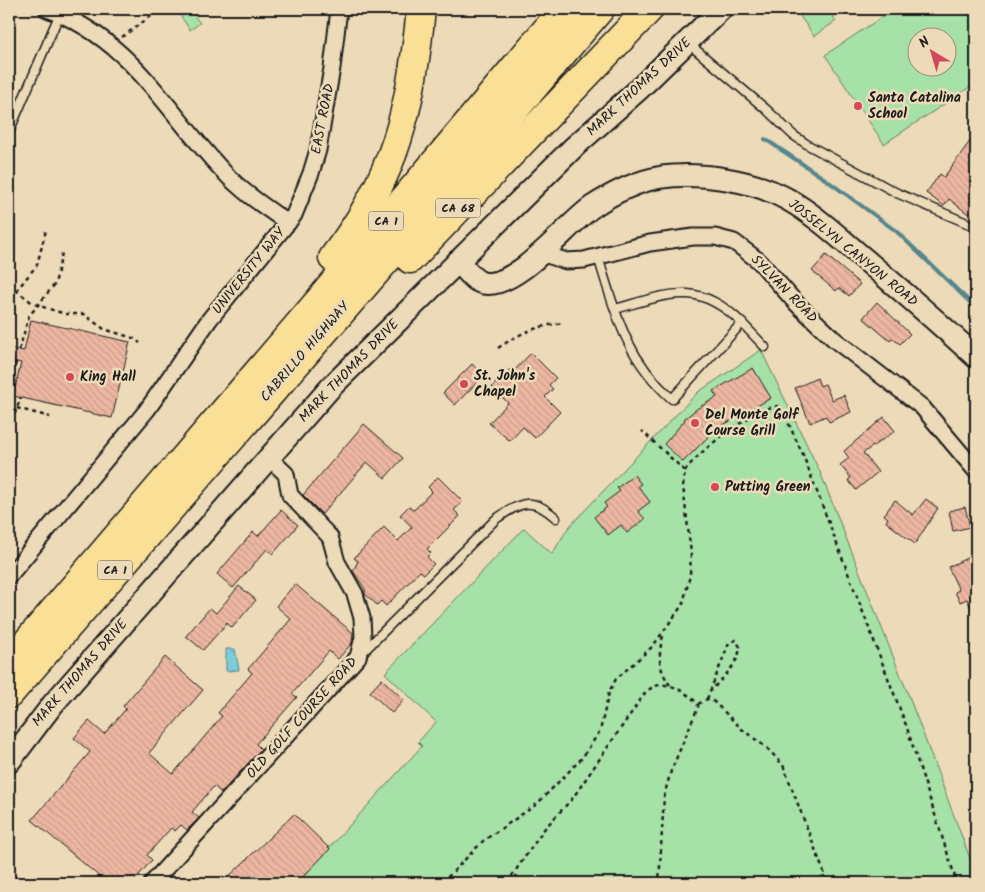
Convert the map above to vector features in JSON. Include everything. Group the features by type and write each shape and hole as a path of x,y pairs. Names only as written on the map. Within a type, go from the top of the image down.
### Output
{"highway":[{"path":"208,431 352,233 380,186 398,141 410,100 421,9"},
{"name":"CABRILLO HIGHWAY","path":"9,663 208,431 564,9"},
{"name":"CABRILLO HIGHWAY","path":"9,694 287,371 401,243 600,9"},
{"path":"622,38 649,9"},
{"name":"CA 68","path":"287,371 385,284 622,38 661,9"}],"street":[{"name":"EAST ROAD","path":"288,223 299,205 318,150 332,68 339,9"},
{"name":"MARK THOMAS DRIVE","path":"9,762 48,709 331,387 574,147 687,43 721,9"},
{"name":"UNIVERSITY WAY","path":"9,576 147,410 209,320 288,223 252,199 224,172 122,52 53,11"},
{"name":"JOSSELYN CANYON ROAD","path":"458,261 471,276 482,283 496,284 511,277 593,206 635,184 686,175 714,177 764,189 787,199 862,257 976,357"},
{"name":"SYLVAN ROAD","path":"541,252 566,261 584,260 650,243 693,237 715,237 734,242 759,261 796,304 835,340 922,407 976,471"},
{"name":"OLD GOLF COURSE ROAD","path":"152,883 358,657 363,637 362,618 354,594 337,562 330,537 290,495 286,474 268,457"}],"lane":[{"path":"9,132 53,11"},
{"path":"687,43 768,110 793,135 808,145 897,193 976,227"},
{"path":"598,257 630,350 644,370 672,399 742,323"},
{"path":"615,309 655,298 694,293 718,302 742,323 765,348"},
{"path":"358,657 496,519 517,505 529,503 541,506 556,518"}],"path":[{"path":"118,39 161,9"},
{"path":"16,291 37,265 46,230"},
{"path":"41,248 46,249"},
{"path":"19,350 29,316 55,284 62,253"},
{"path":"9,285 37,305 65,314 83,314 104,329 133,338 140,343"},
{"path":"498,348 519,334 540,326 564,323"},
{"path":"14,391 9,390 16,362"},
{"path":"9,429 20,397"},
{"path":"9,406 50,417"},
{"path":"442,883 483,841 537,804 561,781 587,751 600,731 609,692 616,678 653,646 683,604 690,575 691,553 683,486 686,471 708,446 771,406 778,406 806,463 901,710 956,883"},
{"path":"642,431 686,471"},
{"path":"663,634 659,659 662,672 671,686"},
{"path":"659,883 664,796 670,771 695,718 698,704 707,699 728,644 736,640 740,646 739,654 733,665 711,690"},
{"path":"507,883 545,828 572,799 645,693 657,684 671,686 682,690 698,704"},
{"path":"707,699 717,704 743,730 767,748 782,765 828,883"}],"green space":[{"path":"176,9 189,9 200,23 190,30"},
{"path":"795,9 828,9 836,21 814,36"},
{"path":"894,9 976,9 976,83 884,144 825,55"},
{"path":"761,350 820,472 908,694 976,874 976,883 297,883 422,746 418,742 436,722 385,673 524,528 552,554 568,528 697,393"}],"water":[{"path":"226,649 235,649 239,670 226,671"}],"building":[{"path":"976,133 976,220 949,199 944,206 926,193 940,174 944,177"},
{"path":"826,255 860,284 849,296 839,288 836,291 812,271"},
{"path":"877,302 910,334 900,344 892,338 890,341 863,318"},
{"name":"King Hall","path":"31,320 130,342 112,418 13,396 21,363 9,360 9,348 24,351"},
{"path":"531,353 556,378 549,385 553,389 545,397 560,412 535,438 523,427 510,441 489,423 508,403 492,387 510,369 513,372"},
{"name":"St. John's Chapel","path":"472,364 484,375 455,405 443,393"},
{"path":"753,368 771,398 716,429 683,462 664,444 684,419 717,397 713,391"},
{"path":"817,378 820,386 825,384 832,400 844,395 851,412 829,422 826,416 810,423 795,388"},
{"path":"884,417 895,431 863,453 878,472 856,490 848,480 851,478 840,465 849,458 844,451"},
{"path":"364,424 403,458 385,478 367,462 322,514 303,495"},
{"path":"634,475 641,484 638,486 650,502 638,511 645,519 627,533 621,525 608,535 594,517 607,507 604,503 620,491 617,488"},
{"path":"438,477 463,502 454,510 460,516 427,549 431,553 427,557 434,564 424,574 420,571 386,606 381,601 377,605 365,594 365,589 353,571 358,561 354,558 384,527 398,541 412,527 400,515 409,506 414,510 432,491 428,487"},
{"path":"926,499 938,508 915,544 886,522 888,518 884,515 895,500 913,515"},
{"path":"965,507 970,527 953,531 949,511"},
{"path":"281,510 298,525 273,554 267,549 233,588 217,574 253,532 258,536"},
{"path":"976,548 976,572 973,576 976,583 976,619 967,599 960,602 955,592 959,590 948,567 967,558"},
{"path":"295,584 353,633 352,643 338,659 329,651 292,694 297,697 256,744 261,749 221,793 214,786 192,812 199,818 187,830 181,825 175,831 171,828 147,855 152,860 132,883 107,883 32,820 90,752 74,738 89,721 104,734 126,709 123,706 165,657 203,690 149,753 173,774 222,716 218,713 252,673 248,669 291,619 276,606"},
{"path":"239,586 256,600 232,628 227,623 203,650 186,636 210,608 216,613"},
{"path":"382,679 404,700 392,713 370,692"},
{"path":"294,814 330,849 297,883 222,883"}],"waterway":[{"path":"765,139 825,179 896,231 976,308"}],"place":[{"name":"Santa Catalina School","path":"858,106"},
{"name":"King Hall","path":"70,377"},
{"name":"St. John's Chapel","path":"464,384"},
{"name":"Del Monte Golf Course Grill","path":"695,423"},
{"name":"Putting Green","path":"715,487"}]}
